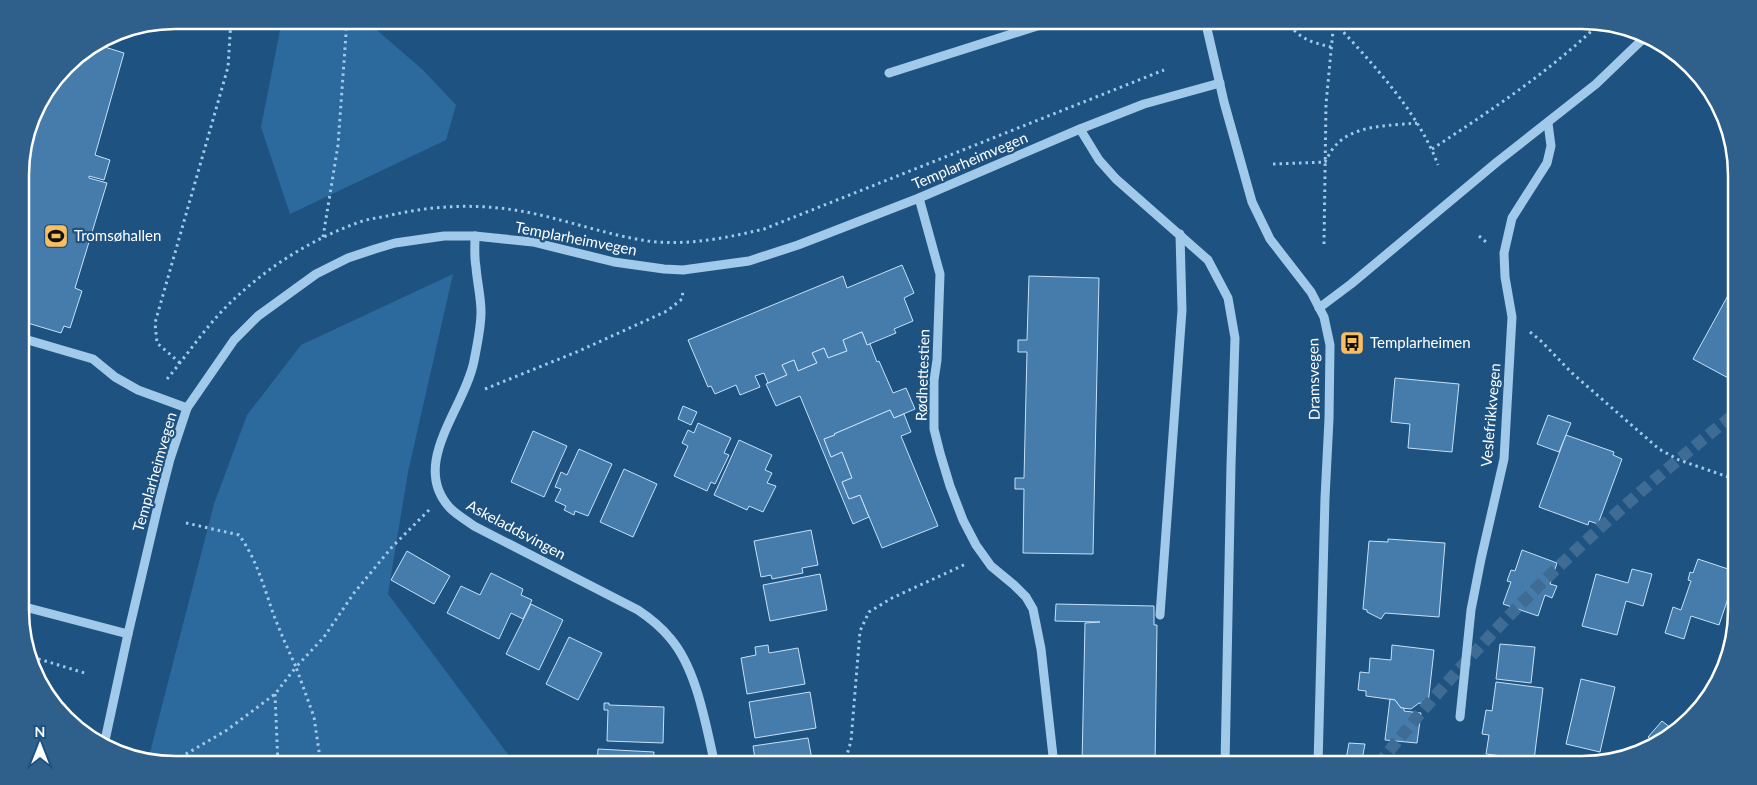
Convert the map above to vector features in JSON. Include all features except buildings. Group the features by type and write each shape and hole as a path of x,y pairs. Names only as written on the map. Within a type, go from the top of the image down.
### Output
{"street":[{"path":"889,73 1028,29"},
{"name":"Dramsvegen","path":"1207,29 1238,157 1252,202 1270,239 1311,292 1320,308 1324,317 1330,345 1318,756"},
{"path":"1320,308 1497,162 1596,84 1641,41"},
{"name":"Templarheimvegen","path":"105,739 128,634 170,459 187,408 214,367 240,334 258,316 316,274 348,258 395,243 444,236 475,236 533,242 614,262 683,270 707,268 758,258 798,245 919,198 1080,129 1144,104 1220,82"},
{"name":"Veslefrikkvegen","path":"1460,717 1471,610 1504,459 1512,317 1504,277 1504,253 1512,218 1547,162 1551,146 1548,123"},
{"path":"1080,129 1099,160 1116,178 1208,260 1228,298 1235,338 1230,484 1225,756"},
{"name":"Rødhettestien","path":"919,198 940,274 937,360 934,380 934,429 950,486 976,545 991,566 1026,597 1033,609 1041,649 1053,756"},
{"path":"1160,615 1182,310 1180,234"},
{"name":"Askeladdsvingen","path":"475,236 481,312 479,331 474,362 462,398 440,443 434,463 435,484 442,498 458,515 474,526 614,596 653,621 671,639 689,670 713,756"},
{"path":"29,340 93,359 115,377 138,390 187,408"},
{"path":"29,608 128,634"}],"path":[{"path":"180,363 157,343 155,323 228,67 230,29"},
{"path":"323,238 338,145 345,29"},
{"path":"1293,29 1307,41 1331,47"},
{"path":"1324,244 1326,104 1333,29"},
{"path":"1340,29 1370,61 1417,123 1432,149 1438,165"},
{"path":"1432,149 1515,94 1593,29"},
{"path":"167,379 203,332 230,303 262,276 294,254 323,238 359,222 400,213 454,206 487,206 526,212 648,241 678,242 721,239 764,229 1164,70"},
{"path":"1325,162 1336,145 1350,135 1376,126 1385,127 1417,123"},
{"path":"1273,164 1325,162"},
{"path":"462,398 579,351 667,311 682,299 683,270"},
{"path":"1512,317 1541,341 1572,373 1659,449 1679,460 1728,477"},
{"path":"183,756 227,730 275,694 296,667 324,637 354,593 392,547 442,498"},
{"path":"182,522 239,535 246,545 296,667 314,717 320,756"},
{"path":"846,756 850,741 860,631 869,612 892,598 984,556"},
{"path":"38,659 88,674"},
{"path":"275,694 278,756"}],"shaded area":[{"path":"280,29 375,29 423,70 456,105 446,140 290,214 261,127"},
{"path":"453,274 408,472 388,594 509,756 165,756 150,754 214,504 247,415 301,345"}],"tunnel":[{"path":"1385,756 1459,669 1547,578 1639,493 1728,419"}],"place":[{"name":"Tromsøhallen","path":"56,236"},
{"name":"Templarheimen","path":"1352,343"}]}
